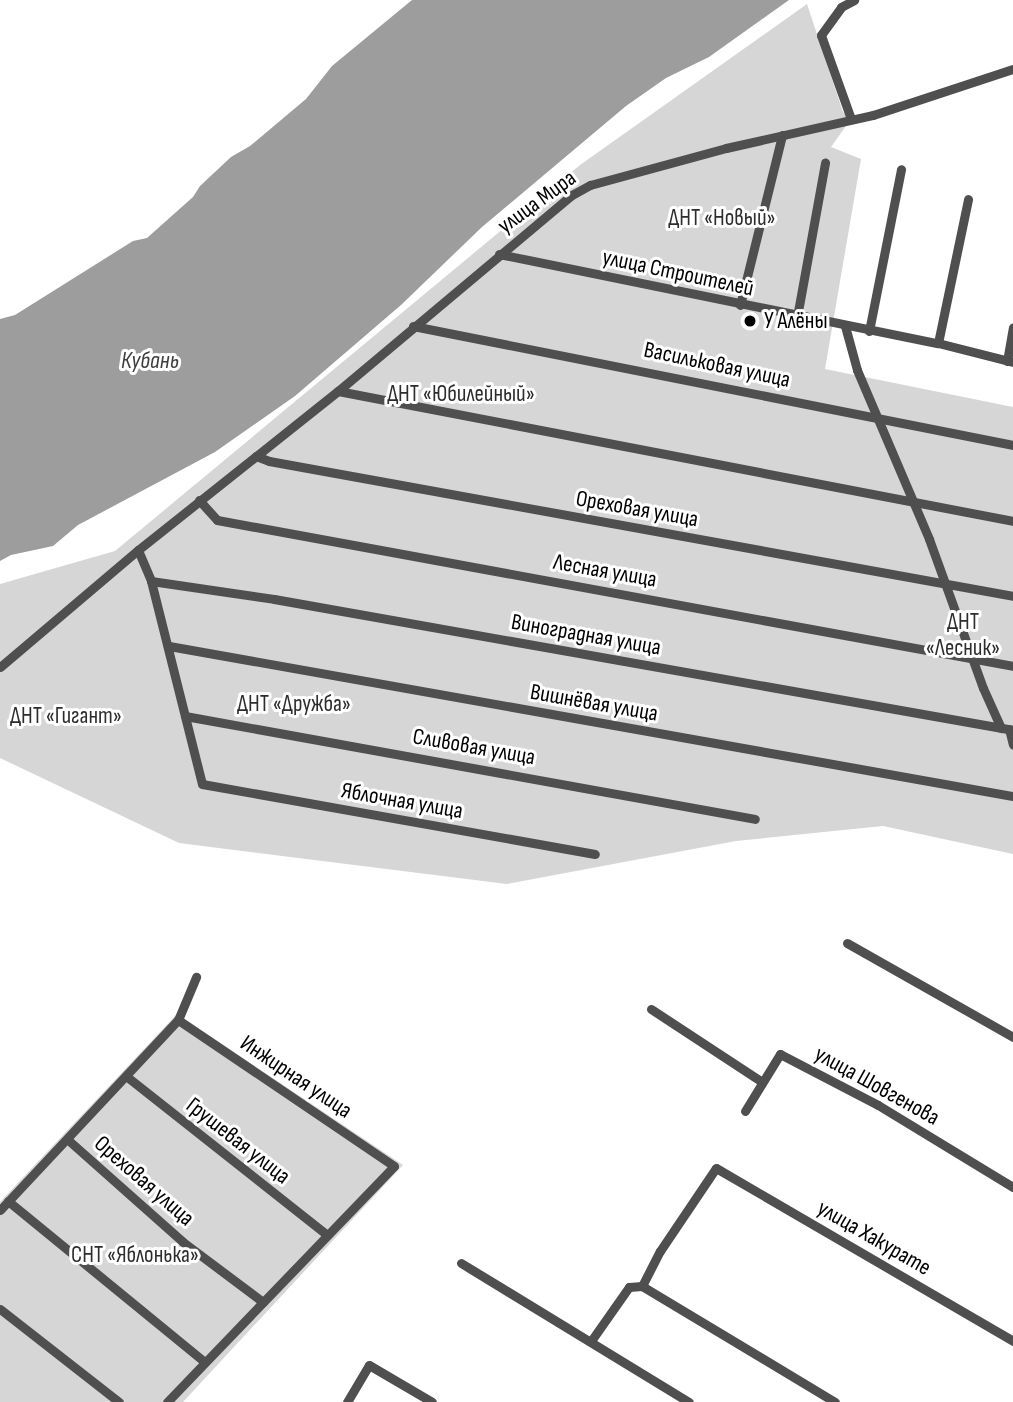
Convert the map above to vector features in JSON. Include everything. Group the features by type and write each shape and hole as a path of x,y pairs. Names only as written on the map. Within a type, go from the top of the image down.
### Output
{"street":[{"path":"851,119 821,35 841,7 854,0"},
{"name":"улица Мира","path":"0,667 138,550 338,391 570,196 590,185 782,135 873,115 1013,69"},
{"path":"740,305 782,135"},
{"path":"797,317 825,163"},
{"path":"869,331 901,169"},
{"path":"938,344 968,199"},
{"name":"улица Строителей","path":"499,254 1010,361"},
{"name":"Васильковая улица","path":"413,326 1013,445"},
{"path":"845,326 857,370 946,584 973,657 1013,745"},
{"path":"1010,361 1013,328"},
{"path":"338,391 1013,521"},
{"name":"Ореховая улица","path":"256,456 269,461 1013,596"},
{"name":"Лесная улица","path":"200,500 217,520 1013,666"},
{"path":"138,550 151,581 185,716"},
{"name":"Виноградная улица","path":"151,581 274,599 1008,729"},
{"name":"Вишнёвая улица","path":"169,646 1013,796"},
{"name":"Яблочная улица","path":"185,716 202,784 595,854"},
{"name":"Сливовая улица","path":"185,716 755,818"},
{"path":"847,943 1013,1037"},
{"path":"0,1210 177,1020 196,977"},
{"path":"651,1009 762,1082"},
{"name":"Инжирная улица","path":"177,1020 394,1166 327,1235"},
{"name":"улица Шовгенова","path":"745,1111 780,1054 878,1105 1013,1187"},
{"name":"Грушевая улица","path":"126,1076 327,1235"},
{"name":"Ореховая улица","path":"67,1139 183,1242 263,1302"},
{"name":"улица Хакурате","path":"642,1286 660,1251 716,1168 1013,1341"},
{"path":"8,1201 205,1362"},
{"path":"167,1402 327,1235"},
{"path":"461,1263 689,1402"},
{"path":"591,1341 629,1287 642,1286 835,1402"},
{"path":"0,1309 119,1402"},
{"path":"347,1402 369,1365 432,1402"}],"green space":[{"path":"807,4 843,112 851,119 831,147 861,159 825,369 1013,407 1013,854 883,826 736,841 507,884 179,843 0,758 0,584 115,551 580,165"},
{"name":"СНТ «Яблонька»","path":"177,1014 403,1165 183,1402 0,1402 0,1202"}],"water":[{"name":"Кубань","path":"412,0 789,0 709,57 666,78 626,106 482,227 401,305 295,396 215,452 78,525 53,546 11,555 0,561 0,319 15,315 133,241 147,238 193,197 200,186 231,157 250,146 306,99 332,66"}],"place":[{"name":"У Алёны","path":"750,321"}],"park label":[{"name":"ДНТ «Новый»","path":"722,218"},
{"name":"ДНТ «Юбилейный»","path":"461,394"},
{"name":"ДНТ «Лесник»","path":"963,635"},
{"name":"ДНТ «Дружба»","path":"294,704"},
{"name":"ДНТ «Гигант»","path":"66,716"}]}
